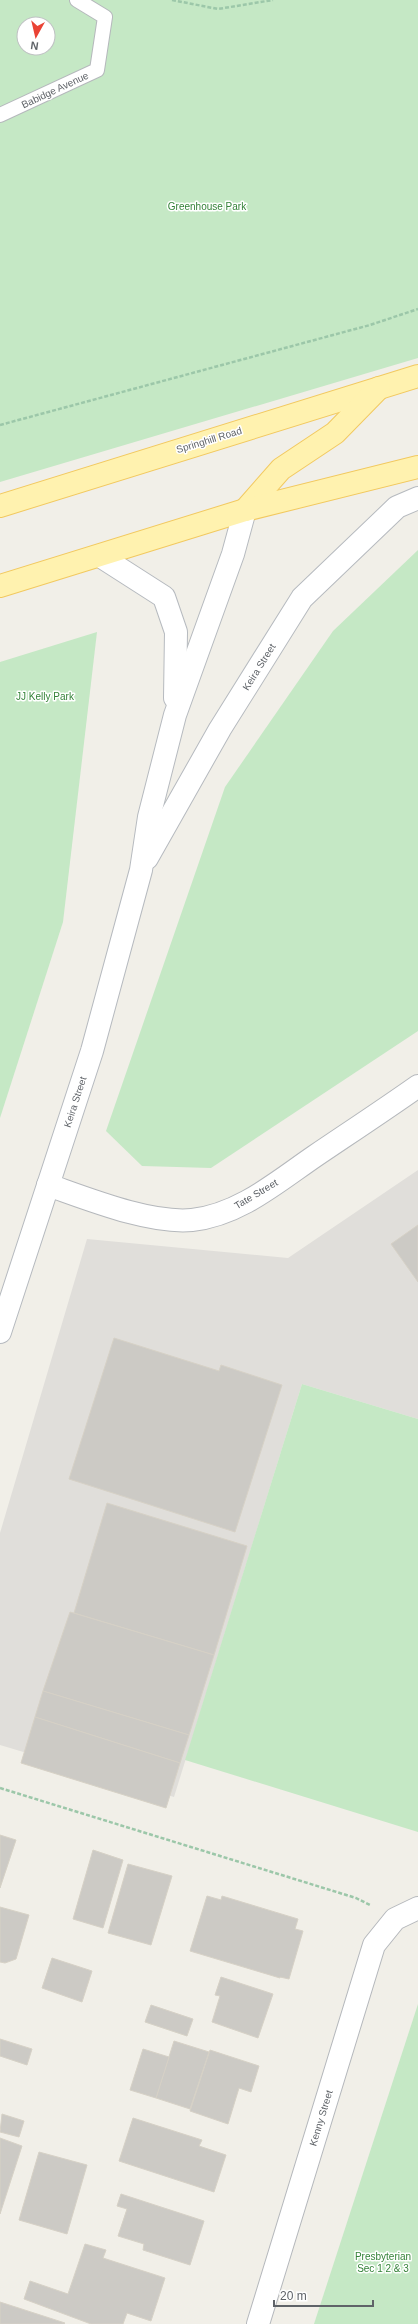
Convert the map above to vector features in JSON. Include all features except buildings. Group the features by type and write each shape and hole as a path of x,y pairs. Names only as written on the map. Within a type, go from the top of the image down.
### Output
{"main road":[{"name":"Springhill Road","path":"0,506 381,386 418,376"},
{"path":"245,510 281,469 335,433 381,386"},
{"path":"0,586 245,510 418,467"},
{"name":"Keira Street","path":"141,870 220,728 302,598 397,507 418,498"},
{"name":"Keira Street","path":"0,1332 92,1051 141,870 148,817 175,715 233,554 245,510"},
{"name":"Keira Street","path":"100,556 164,598 176,632 175,715"},
{"name":"Tate Street","path":"48,1186 128,1211 158,1218 191,1220 221,1214 257,1196 418,1086"},
{"path":"395,1919 418,1908"},
{"name":"Kenny Street","path":"258,2324 374,1944 395,1919"}],"lane":[{"name":"Babidge Avenue","path":"0,115 97,70 105,17 77,0"}],"path":[{"path":"172,0 218,9 273,0"},
{"path":"0,425 370,325 418,309"},
{"path":"0,1788 356,1898 395,1919"}],"shaded area":[{"path":"418,1170 418,1419 302,1384 174,1797 0,1745 0,1533 87,1239 288,1258"}],"green space":[{"name":"Greenhouse Park","path":"0,0 418,0 418,358 0,482"},
{"path":"418,550 418,1031 211,1168 142,1166 106,1131 225,787 333,631"},
{"name":"JJ Kelly Park","path":"97,632 63,922 0,1118 0,662"},
{"path":"302,1384 418,1419 418,1832 185,1760"},
{"name":"Presbyterian Sec 1 2 & 3","path":"418,2004 418,2324 314,2324"}]}
